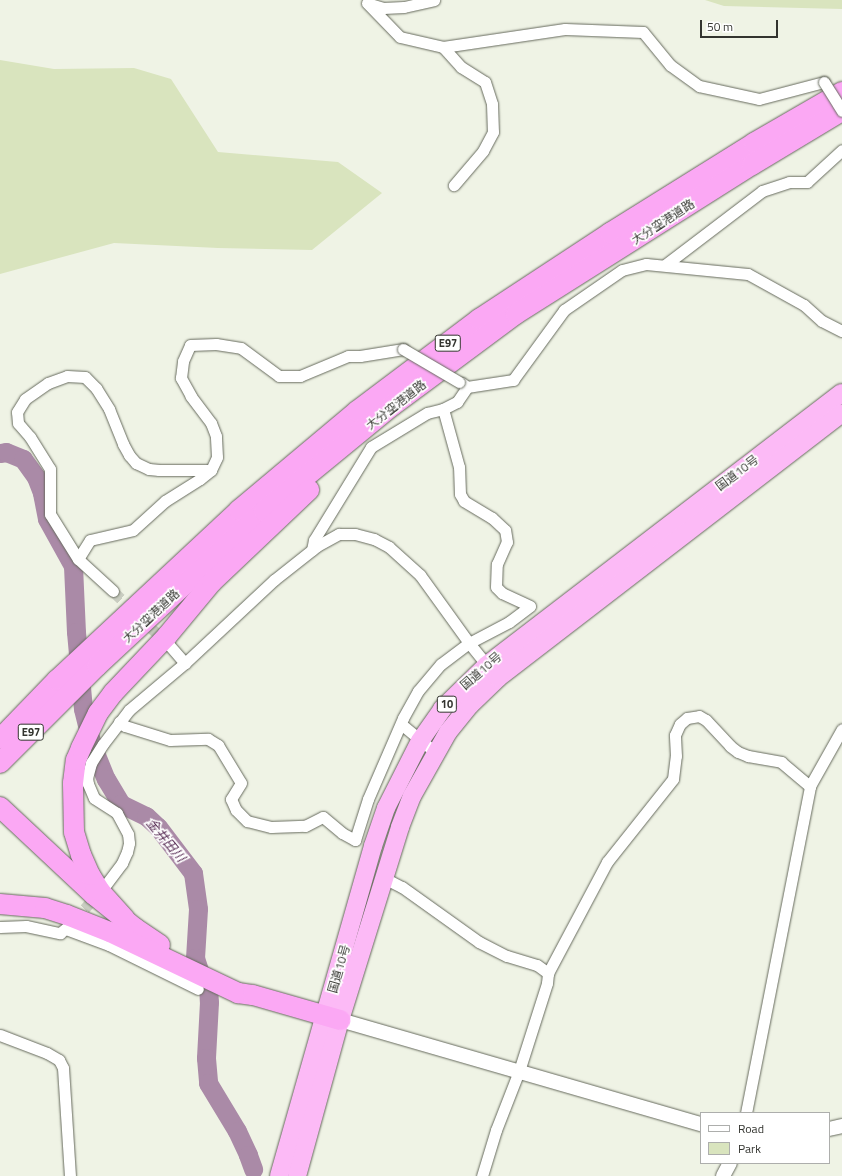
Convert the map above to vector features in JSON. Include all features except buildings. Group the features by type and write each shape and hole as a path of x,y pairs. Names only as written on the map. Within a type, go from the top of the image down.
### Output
{"highway":[{"name":"大分空港道路","path":"0,739 57,680 239,510 357,411 479,319 630,220 748,147 842,92"},
{"name":"大分空港道路","path":"0,764 97,666 264,511 392,406 516,314 752,165 842,111"},
{"path":"125,919 100,891 90,875 81,855 74,832 73,783 76,760 86,755 98,713 113,694 167,636 212,582 360,444 516,314"},
{"name":"国道10号","path":"279,1176 333,1018 412,796 435,752 452,726 470,705 492,671 842,393"},
{"name":"国道10号","path":"297,1176 333,1018 386,808 420,741 442,709 842,413"},
{"path":"0,728 57,680"},
{"path":"0,806 94,895 207,981 238,993 253,995 333,1018"},
{"path":"0,819 112,921 154,953"},
{"path":"0,904 45,908 110,932 154,953 181,962"}],"street":[{"path":"366,1 383,8 404,7 434,0"},
{"path":"366,1 400,37 443,47 565,29 643,32 670,65 699,86 759,99 824,82 842,111"},
{"path":"443,47 461,67 485,82 492,104 493,132 483,151 454,185"},
{"path":"665,265 762,191 789,182 807,182 842,150"},
{"path":"78,560 90,540 133,530 165,501 200,479 211,470 217,456 216,436 211,423 191,396 181,378 183,361 190,345 216,344 241,348 279,376 300,376 348,356 360,356 403,349 463,384 513,380 564,310 622,270 646,264 748,274 804,305 822,321 842,331"},
{"path":"113,591 78,560 50,514 50,469 30,437 18,423 17,412 25,399 48,383 67,376 85,377 96,388 109,409 123,444 129,455 136,463 149,469 159,470 211,470"},
{"path":"312,550 314,540 371,447 427,413 442,409 457,402 463,384"},
{"path":"118,722 125,726 170,740 208,739 218,745 241,782 231,798 236,810 247,821 272,827 305,826 323,817 342,833 355,840 368,800 401,724 418,691 441,664 469,643 509,622 530,606 502,593 496,587 497,564 507,542 507,536 505,530 499,524 464,501 460,494 458,467 442,409"},
{"path":"104,887 122,863 127,852 128,834 117,813 101,803 91,794 87,778 86,755 103,744 118,722 129,710 185,662 274,580 312,550 339,534 355,534 374,539 389,548 420,575 469,643 492,671"},
{"path":"170,646 185,662"},
{"path":"482,1176 496,1130 519,1071 547,983 548,973 607,862 673,779 677,729 687,718 699,716 706,720 730,746 738,752 748,756 781,762 810,786"},
{"path":"401,724 435,752"},
{"path":"746,1112 810,786 842,729"},
{"path":"384,878 402,887 479,942 507,956 537,965 548,973"},
{"path":"0,927 26,926 60,933 68,927 109,945 207,981"},
{"path":"333,1018 700,1124"},
{"path":"0,1034 47,1053 59,1060 63,1068 70,1176"},
{"path":"830,1129 842,1126"},
{"path":"723,1176 729,1164"}],"green space":[{"path":"705,0 842,0 842,9 724,6"},
{"path":"0,60 54,69 134,68 171,79 218,152 338,162 382,193 312,250 218,248 114,243 0,274"}],"waterway":[{"name":"金井田川","path":"0,453 6,452 23,459 36,477 42,493 47,519 73,566 76,632 83,709 92,745 106,779 121,804 146,816 158,827 193,873 198,909 195,958 200,973 208,985 209,1002 206,1058 208,1083 237,1131 253,1169"}],"tunnel":[{"path":"113,591 167,643"},
{"path":"74,921 98,893"}]}
